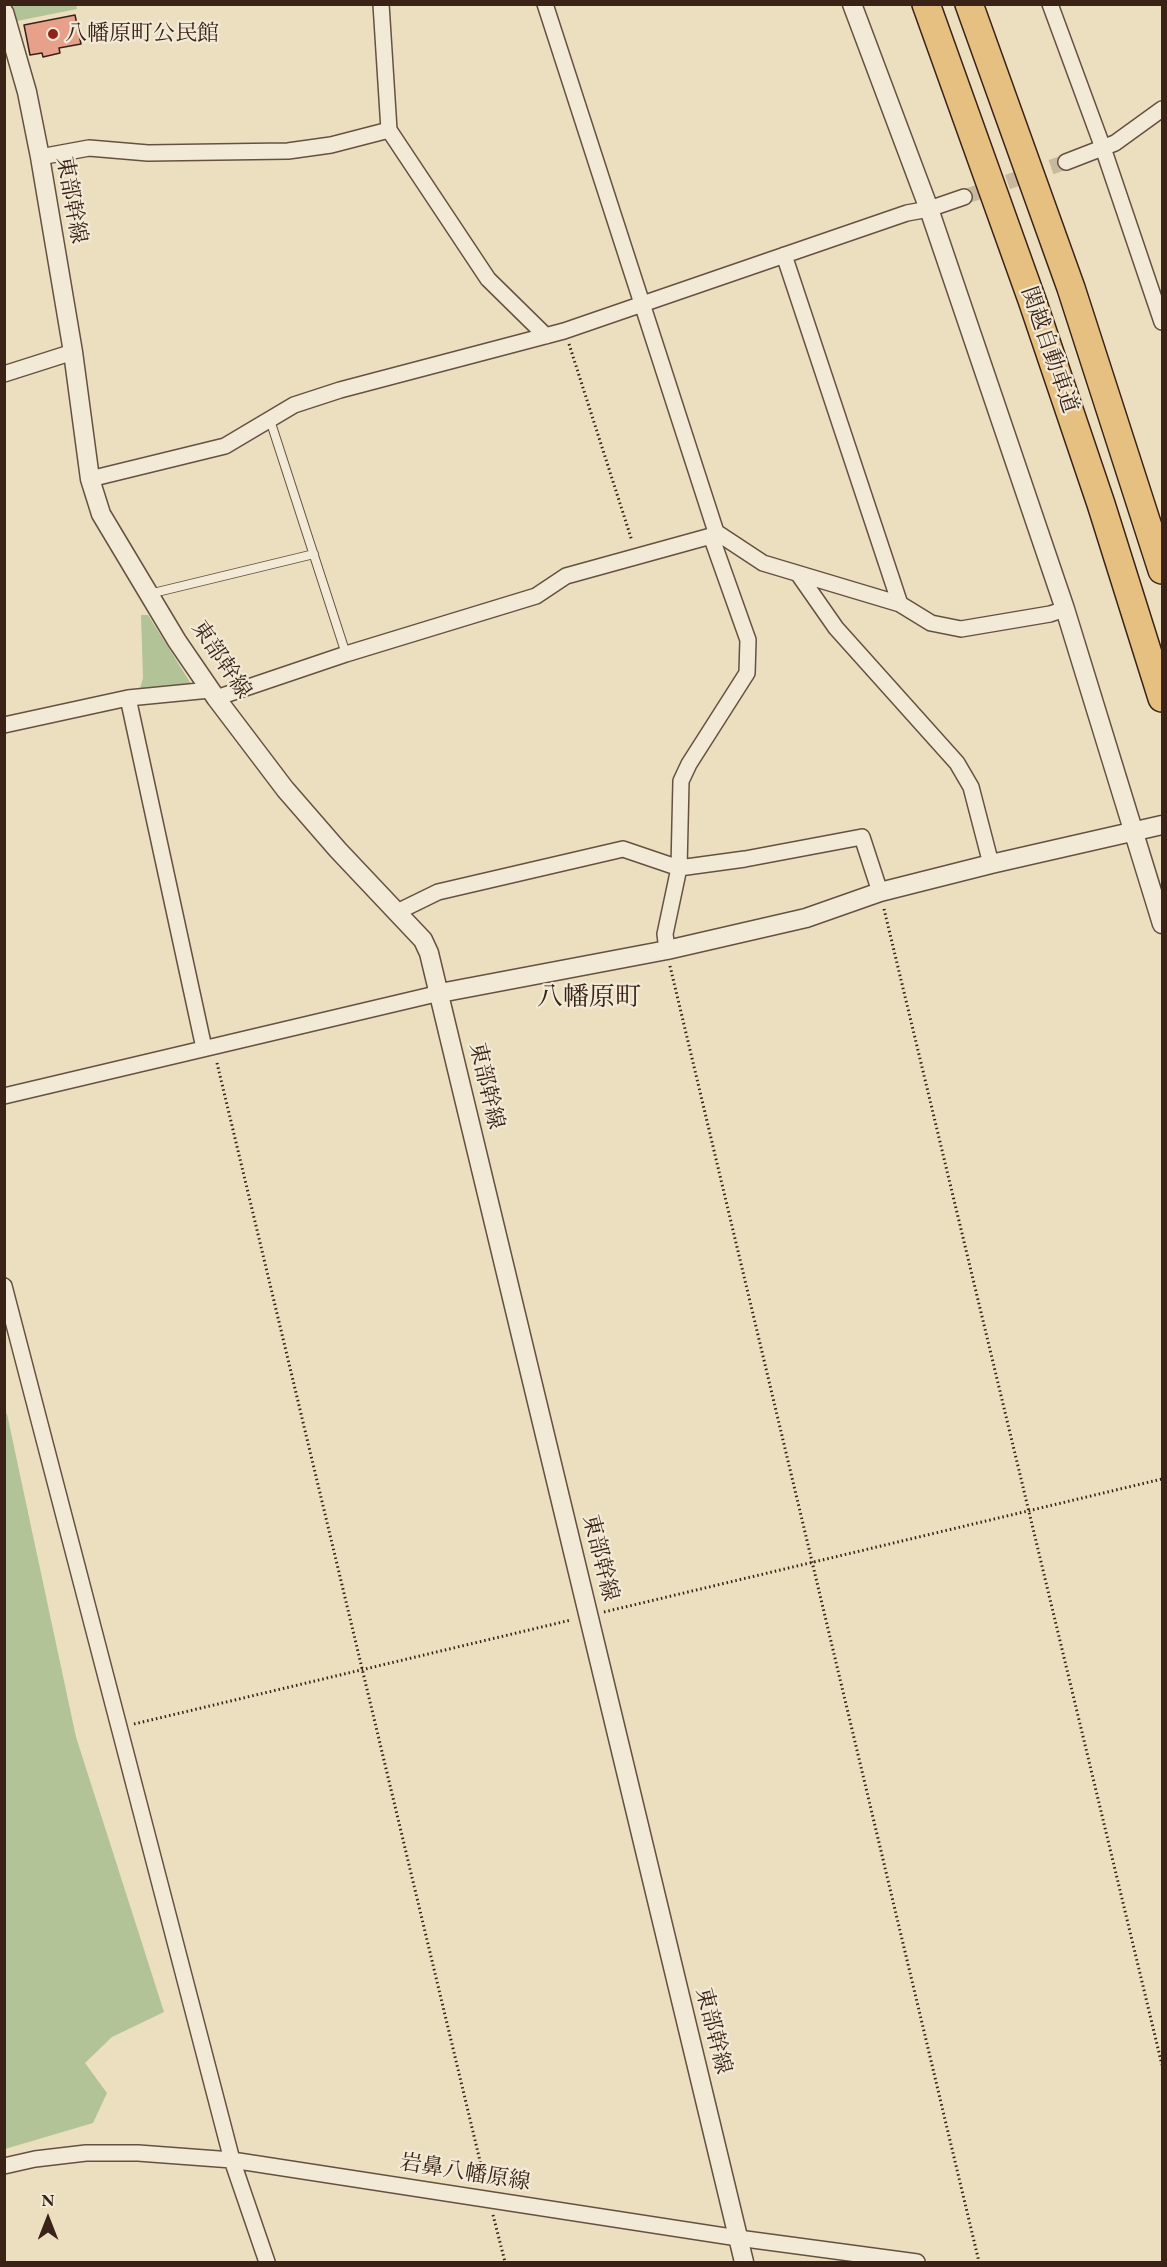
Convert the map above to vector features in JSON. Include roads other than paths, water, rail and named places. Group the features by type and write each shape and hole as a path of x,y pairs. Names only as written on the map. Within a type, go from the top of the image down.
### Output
{"highway":[{"name":"関越自動車道","path":"926,4 1036,311 1101,504 1162,698"},
{"name":"関越自動車道","path":"969,4 1071,288 1162,570"}],"street":[{"path":"381,4 389,130 488,279 546,336"},
{"path":"545,4 643,304 748,640 747,673 688,764 681,781 679,868 665,934 667,950"},
{"path":"852,4 929,209 1065,609 1162,924"},
{"path":"1050,4 1103,148 1162,322"},
{"name":"東部幹線","path":"4,12 8,39 27,92 40,157 73,352 90,479 100,514 213,694 311,820 423,940 440,993 744,2262"},
{"path":"1066,162 1115,143 1162,109"},
{"path":"40,157 89,148 148,153 288,151 332,145 389,130"},
{"path":"90,479 225,446 294,405 340,390 564,331 907,213 929,209 964,197"},
{"path":"784,255 900,604"},
{"path":"4,374 73,352"},
{"path":"4,724 128,698 213,694 536,596 566,576 714,534 763,563 900,604 931,623 961,629 1050,614 1065,609"},
{"path":"799,575 836,628 957,762 971,787 992,864"},
{"path":"128,698 208,1047"},
{"path":"4,1096 440,993 667,950 806,918 880,892 1162,825"},
{"path":"397,912 438,892 623,849 679,868 745,859 862,837 880,892"},
{"path":"4,1286 232,2160 267,2262"},
{"name":"岩鼻八幡原線","path":"4,2166 35,2159 86,2153 138,2153 232,2160 738,2238 917,2262"}],"lane":[{"path":"270,420 346,654"},
{"path":"149,594 314,554"}],"tunnel":[{"path":"964,197 1066,162"}],"place":[{"name":"八幡原町公民館","path":"53,34"}],"district":[{"name":"八幡原町","path":"589,998"}]}
